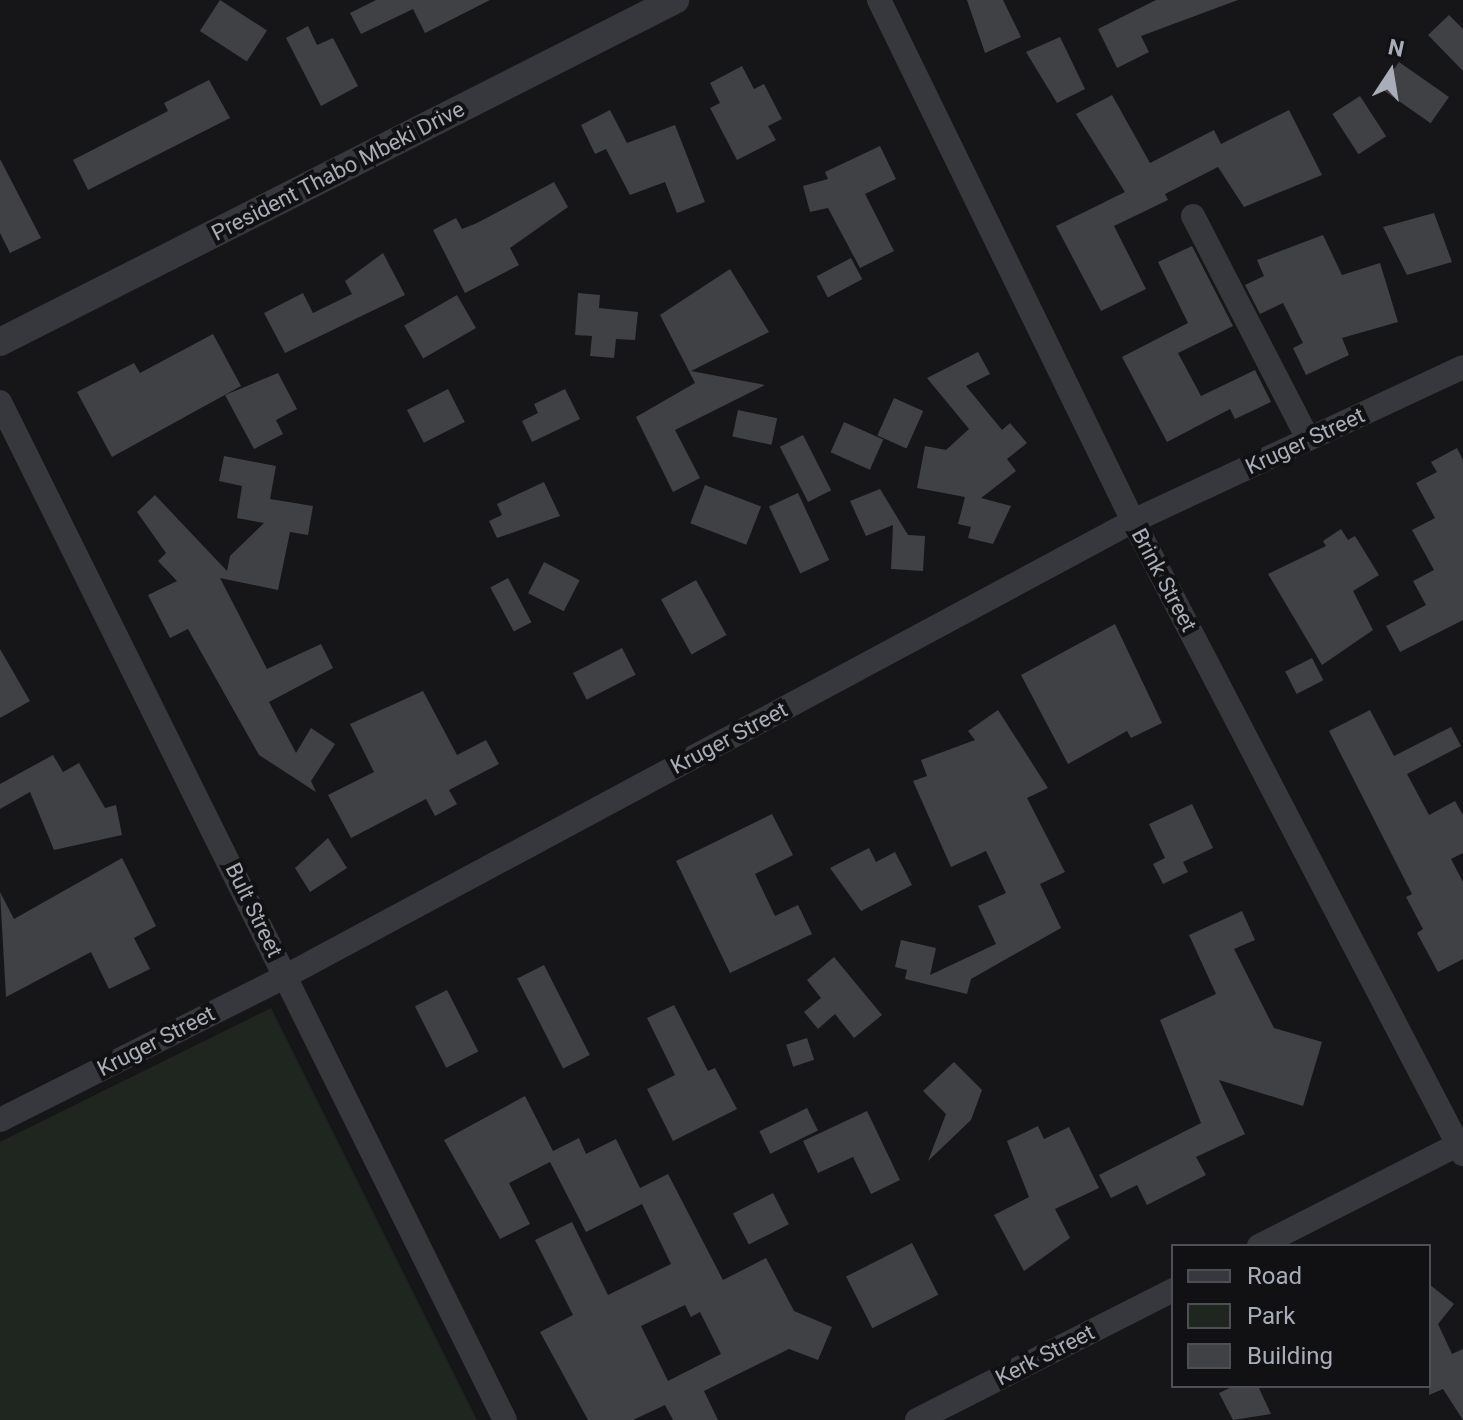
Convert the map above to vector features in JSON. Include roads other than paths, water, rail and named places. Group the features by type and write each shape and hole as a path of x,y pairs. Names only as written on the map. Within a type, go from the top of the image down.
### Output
{"street":[{"name":"President Thabo Mbeki Drive","path":"0,342 675,0"},
{"name":"Brink Street","path":"879,0 1133,521 1461,1147"},
{"path":"1193,216 1308,439"},
{"name":"Kruger Street","path":"0,1120 286,976 1133,521 1463,367"},
{"name":"Bult Street","path":"0,402 505,1420"},
{"path":"1263,1244 1461,1147"},
{"name":"Kerk Street","path":"917,1420 1171,1291"}]}
